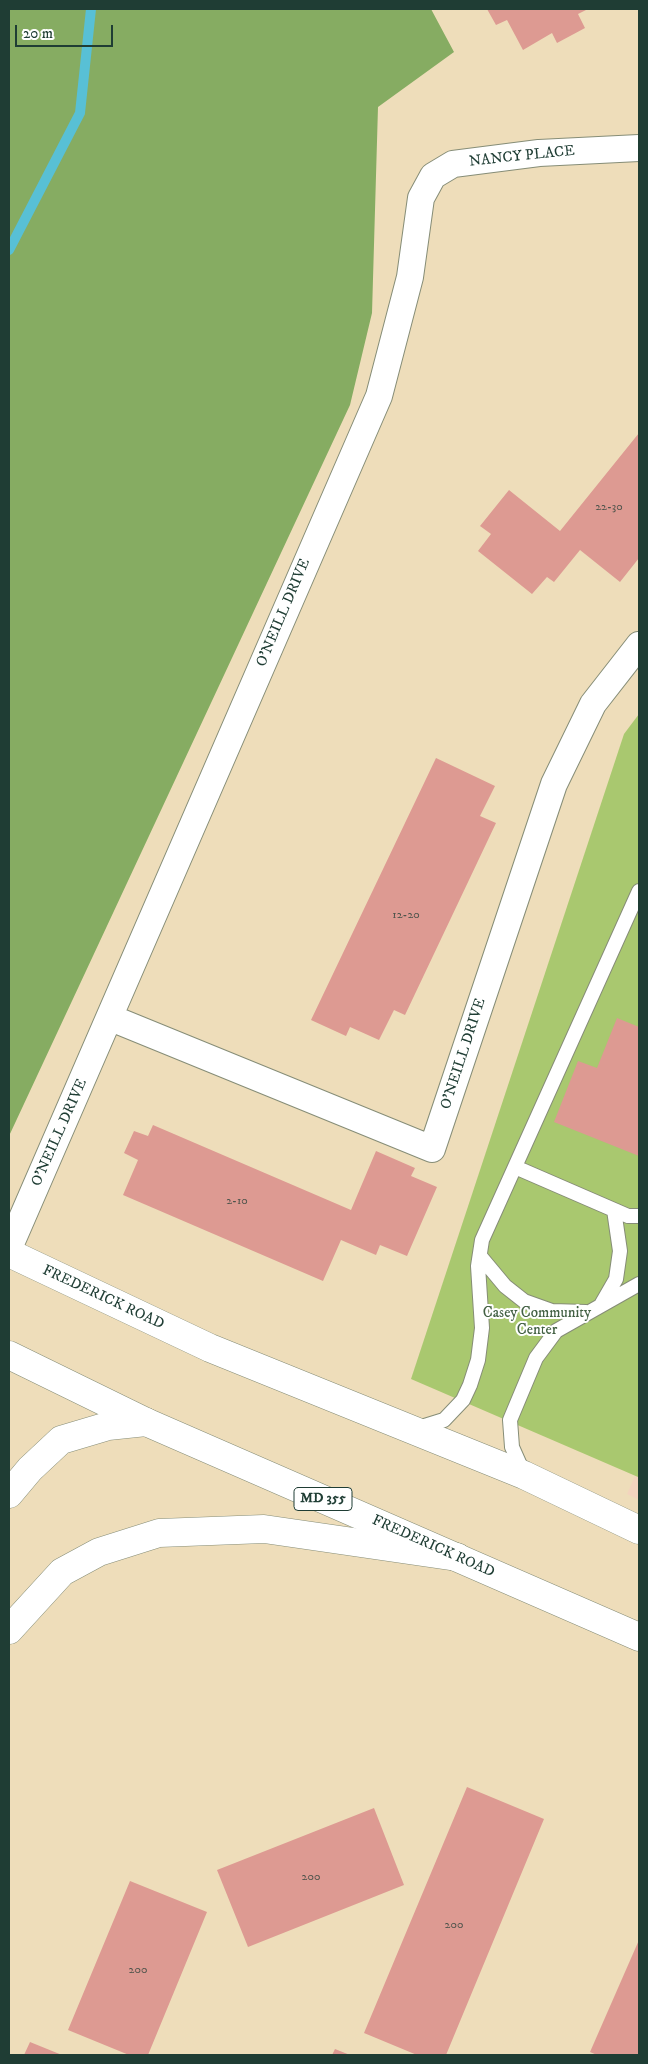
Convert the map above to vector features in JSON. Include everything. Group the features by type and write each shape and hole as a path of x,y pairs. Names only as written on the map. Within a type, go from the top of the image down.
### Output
{"main road":[{"name":"FREDERICK ROAD","path":"9,1253 210,1348 524,1474 639,1530"},
{"name":"FREDERICK ROAD","path":"9,1355 146,1422 639,1637"},
{"path":"9,1494 30,1469 61,1440 108,1426 146,1422"},
{"path":"9,1630 62,1572 99,1552 160,1533 264,1529 457,1557"}],"street":[{"name":"NANCY PLACE","path":"420,198 433,176 453,164 539,153 639,148"},
{"name":"O'NEILL DRIVE","path":"9,1248 111,1018 379,396 410,277 420,198"},
{"name":"O'NEILL DRIVE","path":"111,1018 432,1149 554,784 594,704 639,645"}],"lane":[{"path":"413,1430 444,1420 463,1400 470,1384 478,1360 482,1328 480,1256 482,1240 639,891"},
{"path":"515,1167 628,1216 639,1216"},
{"path":"601,1305 616,1279 620,1251 614,1210"},
{"path":"480,1256 505,1286 524,1302 552,1312 587,1312"},
{"path":"524,1474 512,1447 510,1420 536,1358 556,1331 639,1284"}],"shaded area":[{"path":"639,1467 639,1500 627,1494"}],"green space":[{"path":"9,9 431,9 454,52 378,107 372,313 350,405 9,1136"},
{"name":"Casey Community Center","path":"639,714 638,1477 411,1379 624,734"}],"building":[{"path":"487,9 588,9 578,14 585,28 557,43 552,33 523,50 507,20 496,25"},
{"path":"639,433 639,558 620,582 580,550 554,582 547,577 532,594 478,551 491,534 480,526 509,490 560,531"},
{"path":"436,758 495,786 480,816 496,823 405,1015 394,1010 379,1040 350,1027 346,1036 311,1020"},
{"path":"617,1018 639,1027 639,1156 554,1122 578,1061 597,1068"},
{"path":"153,1125 351,1210 376,1151 415,1168 411,1176 437,1187 407,1256 380,1245 376,1255 341,1240 323,1281 123,1195 138,1160 124,1153 134,1131 148,1136"},
{"path":"467,1787 544,1819 446,2055 417,2055 364,2033"},
{"path":"374,1808 404,1885 248,1947 217,1870"},
{"path":"130,1881 207,1912 148,2055 129,2055 68,2030"},
{"path":"639,1940 639,2055 597,2055 590,2052"},
{"path":"30,2042 62,2055 24,2055"},
{"path":"335,2049 350,2055 332,2055"}],"waterway":[{"path":"9,250 80,113 91,9"}]}
